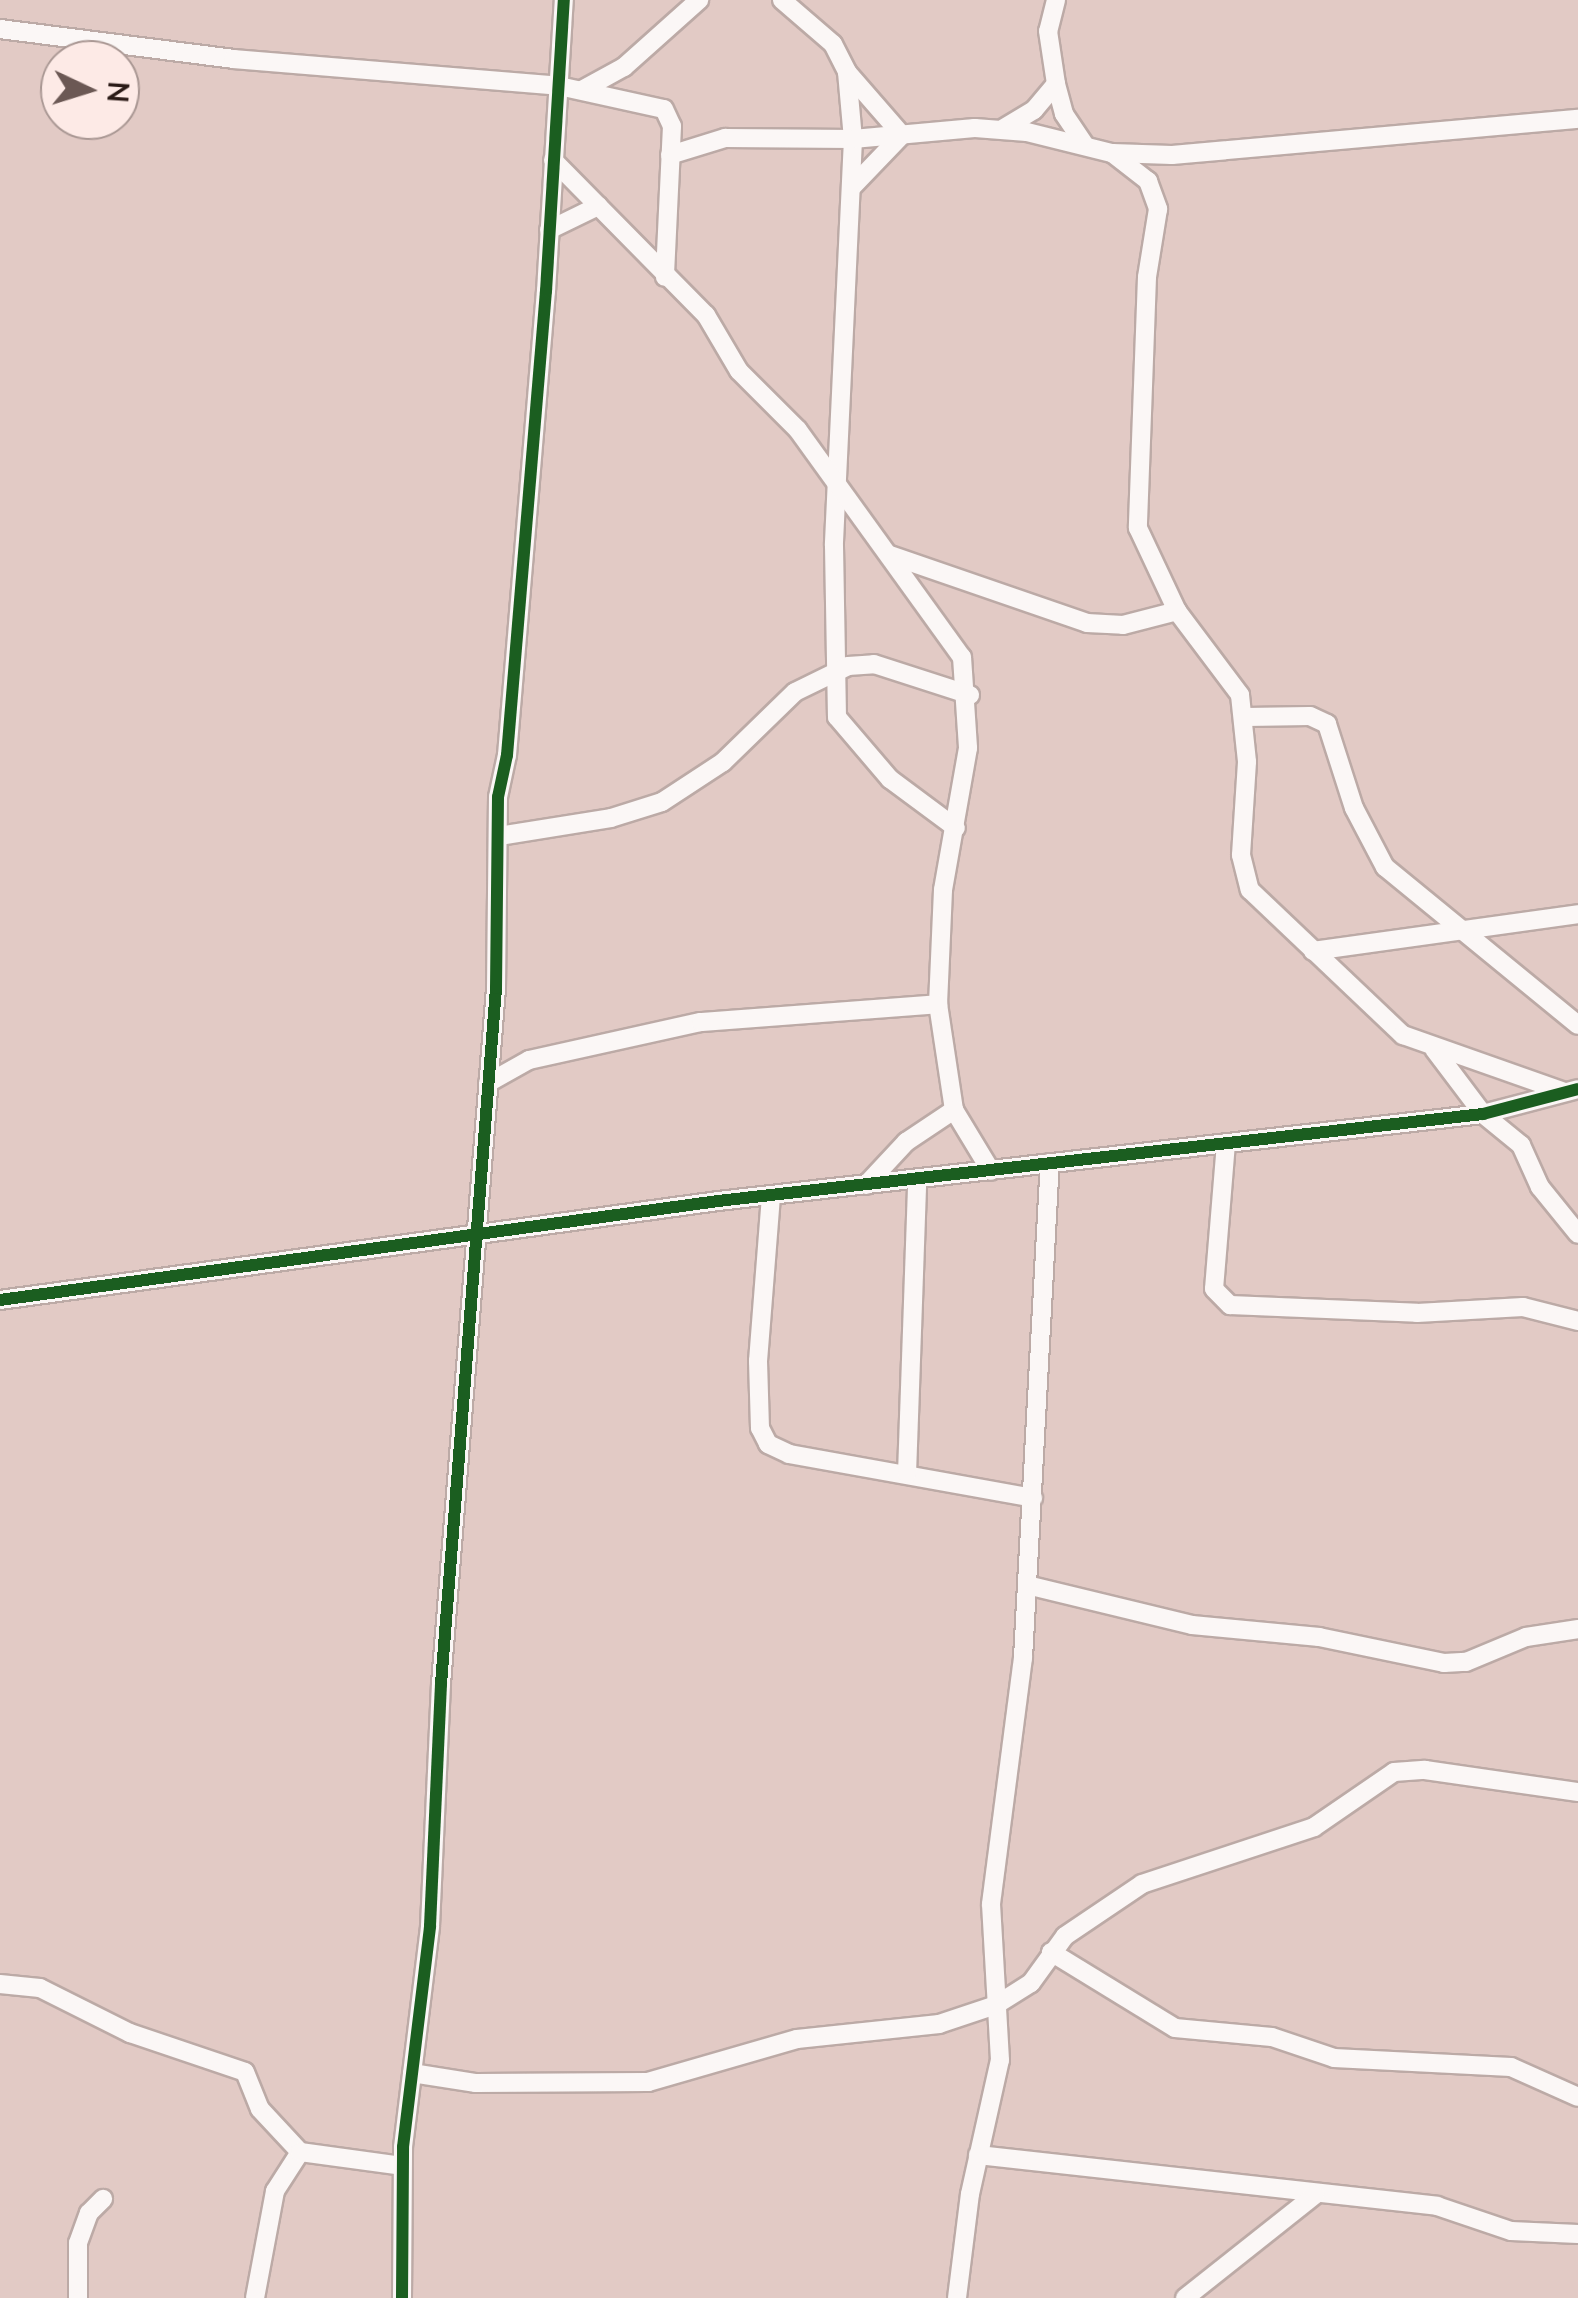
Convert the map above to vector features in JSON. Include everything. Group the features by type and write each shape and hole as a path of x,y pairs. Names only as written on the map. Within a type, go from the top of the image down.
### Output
{"street":[{"path":"402,2298 402,2166 430,1926 488,1083 500,836 564,0"},
{"path":"582,90 624,67 699,0"},
{"path":"1056,0 1048,31 1056,84 1064,114 1085,145"},
{"path":"790,1 833,44 847,72 902,135"},
{"path":"0,29 234,59 559,86 664,108 672,126 666,276"},
{"path":"847,72 854,186 836,487 834,701 844,731 890,780 956,828"},
{"path":"1004,128 1034,110 1056,84"},
{"path":"1112,154 1270,149 1378,133 1578,119"},
{"path":"670,155 725,138 853,140 1004,128 1112,154 1148,181 1158,209 1147,278 1138,528 1177,611 1230,680 1246,717 1244,876 1250,890 1382,1020 1433,1049 1570,1090"},
{"path":"854,186 902,135"},
{"path":"553,160 706,315 740,371 798,430 962,657 970,695 956,828 943,890 938,1004 954,1110 991,1171"},
{"path":"549,230 598,206"},
{"path":"890,554 1087,623 1123,625 1177,611"},
{"path":"500,836 611,818 662,802 724,762 795,692 836,670 874,664 970,695"},
{"path":"1246,717 1310,716 1327,724 1354,808 1385,868 1578,1025"},
{"path":"1312,951 1578,914"},
{"path":"488,1083 529,1060 701,1022 938,1004"},
{"path":"1433,1049 1483,1114 1521,1145 1540,1187 1578,1234"},
{"path":"0,1300 771,1196 1483,1114 1570,1090"},
{"path":"866,1185 906,1142 954,1110"},
{"path":"1226,1143 1214,1289 1230,1305 1417,1313 1523,1307 1578,1321"},
{"path":"957,2298 978,2154 1000,2060 991,1904 1028,1585 1050,1162"},
{"path":"907,1474 917,1181"},
{"path":"771,1196 760,1428 768,1444 789,1454 1033,1498"},
{"path":"1028,1585 1192,1625 1319,1636 1444,1663 1466,1662 1526,1637 1578,1630"},
{"path":"412,2072 476,2083 648,2082 797,2039 939,2024 996,2005 1031,1983 1051,1952 1142,1884 1314,1827 1394,1772 1424,1770 1578,1792"},
{"path":"1051,1952 1175,2028 1272,2037 1334,2058 1511,2067 1578,2097"},
{"path":"0,1984 40,1988 130,2032 245,2072 260,2109 300,2152 402,2166"},
{"path":"256,2298 275,2191 300,2152"},
{"path":"978,2154 1438,2206 1510,2231 1578,2234"},
{"path":"1185,2298 1315,2194"},
{"path":"78,2298 78,2243 88,2213 104,2199"}],"cycle path":[{"path":"402,2298 403,2147 430,1926 441,1684 496,988 498,797 507,755 546,291 564,0"},
{"path":"0,1300 718,1201 1483,1114 1578,1089"}]}
